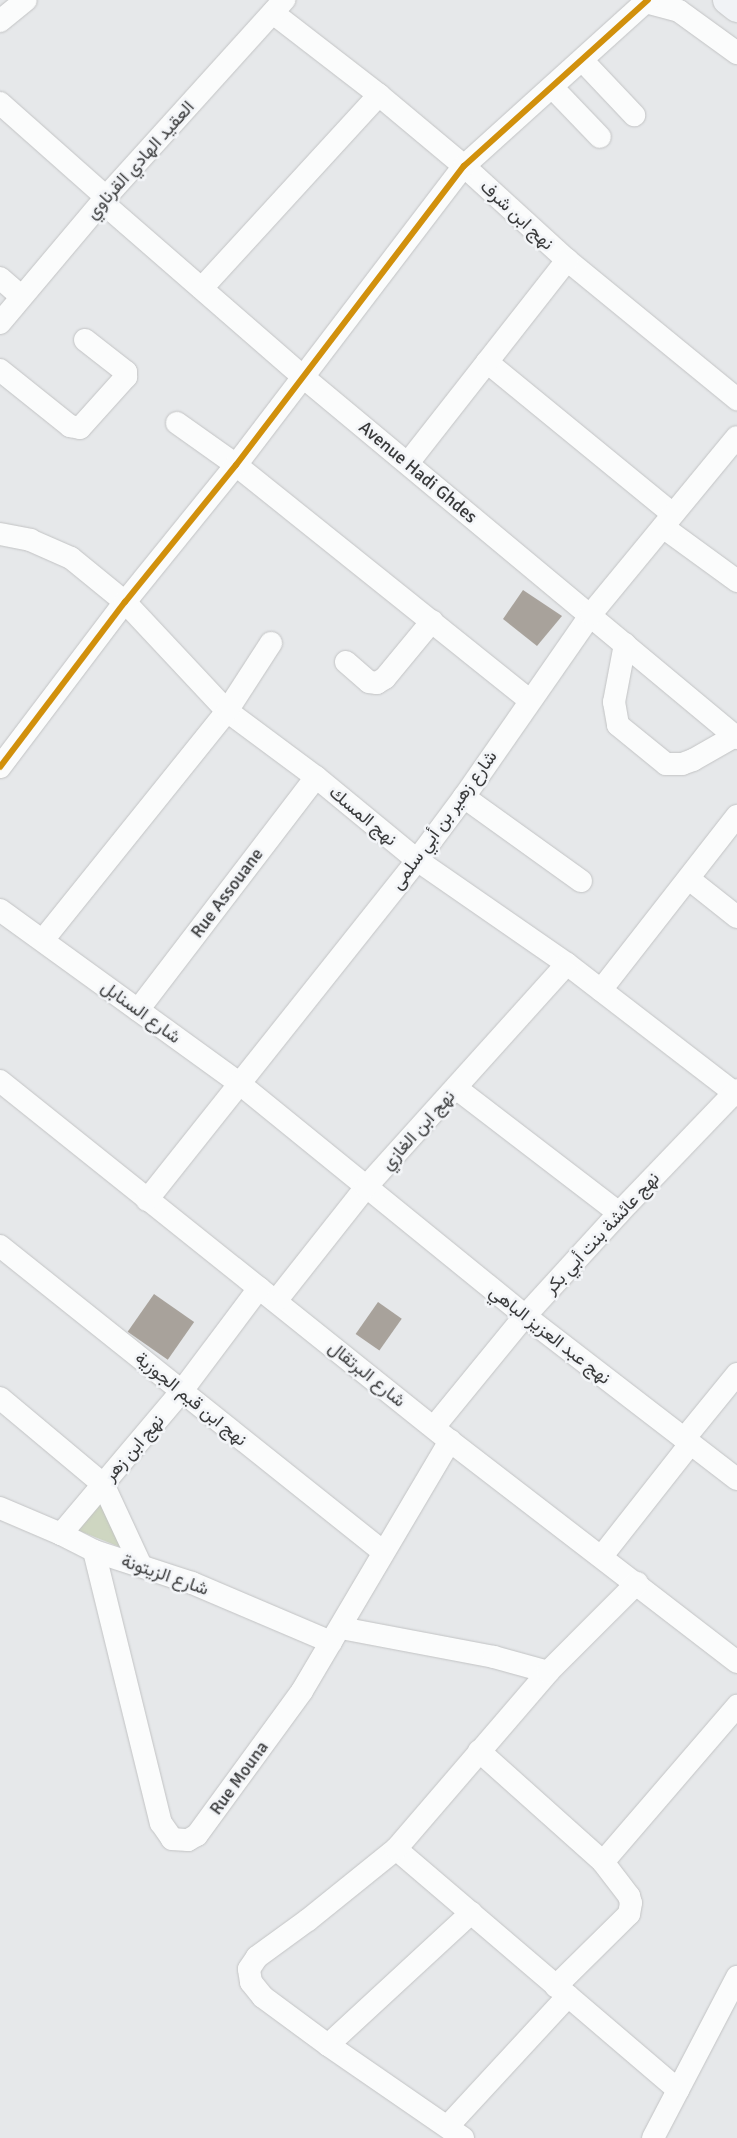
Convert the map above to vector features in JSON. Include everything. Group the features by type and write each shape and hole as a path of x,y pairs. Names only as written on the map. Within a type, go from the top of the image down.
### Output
{"main road":[{"path":"727,0 737,8"}],"street":[{"path":"0,21 26,0"},
{"path":"3,757 236,465 464,166 647,1 679,11 737,54"},
{"name":"نهج ابن شرف","path":"281,3 379,95 464,166 567,260 737,399"},
{"name":"العقيد الهادي القرناوي","path":"0,323 104,199 281,3"},
{"path":"582,60 634,115"},
{"path":"552,87 600,136"},
{"path":"202,288 379,95"},
{"name":"Avenue Hadi Ghdes","path":"0,102 202,288 302,376 591,614 736,737"},
{"path":"408,463 567,260"},
{"path":"0,278 21,296"},
{"path":"0,370 70,426 80,428 126,377 126,372 85,340"},
{"path":"487,362 737,581"},
{"path":"177,423 236,465 529,700"},
{"name":"شارع زهير بن أبي سلمى","path":"147,1200 464,797 529,700 591,614 737,437"},
{"name":"نهج المسك","path":"0,534 30,540 71,558 125,602 227,711 316,777 416,860 567,964 736,1092"},
{"path":"346,662 369,682 377,683 385,678 432,622"},
{"path":"43,940 227,711 271,643"},
{"path":"625,644 614,702 614,716 618,726 666,764 688,762 736,737"},
{"name":"Rue Assouane","path":"138,1010 316,777"},
{"path":"464,797 581,881"},
{"path":"601,990 737,816"},
{"path":"689,879 737,916"},
{"name":"شارع السنابل","path":"0,910 240,1084 366,1187"},
{"name":"نهج ابن الغازي","path":"267,1294 567,964"},
{"name":"شارع البرتقال","path":"0,1081 442,1434 737,1662"},
{"path":"456,1088 619,1213"},
{"name":"نهج عائشة بنت أبي بكر","path":"442,1434 525,1316 619,1213 736,1092"},
{"name":"نهج عبد العزيز الباهي","path":"366,1187 525,1316 737,1479"},
{"name":"نهج ابن قيم الجوزية","path":"0,1246 383,1552"},
{"name":"نهج ابن زهر","path":"61,1534 267,1294"},
{"path":"602,1556 737,1374"},
{"path":"0,1398 103,1484 141,1566"},
{"name":"Rue Mouna","path":"94,1551 161,1823 172,1839 188,1840 197,1835 302,1691 383,1552 442,1434"},
{"name":"شارع الزيتونة","path":"0,1508 61,1534 94,1551 192,1582 336,1635 494,1657 548,1672"},
{"path":"479,1752 603,1862 629,1896 631,1903 629,1914 562,1991 456,2132 328,2045 263,1997 249,1977 250,1964 396,1849 479,1752 548,1672 637,1583"},
{"path":"603,1862 737,1706"},
{"path":"396,1849 678,2090"},
{"path":"328,2045 471,1913"},
{"path":"653,2138 737,1977"}],"green space":[{"path":"100,1501 125,1549 77,1530"}],"building":[{"path":"523,590 562,616 537,646 503,619"},
{"path":"154,1294 194,1322 168,1360 128,1332"},
{"path":"378,1302 402,1319 379,1351 356,1334"}],"transit line":[{"path":"0,767 125,602 236,465 464,166 648,0"}]}
